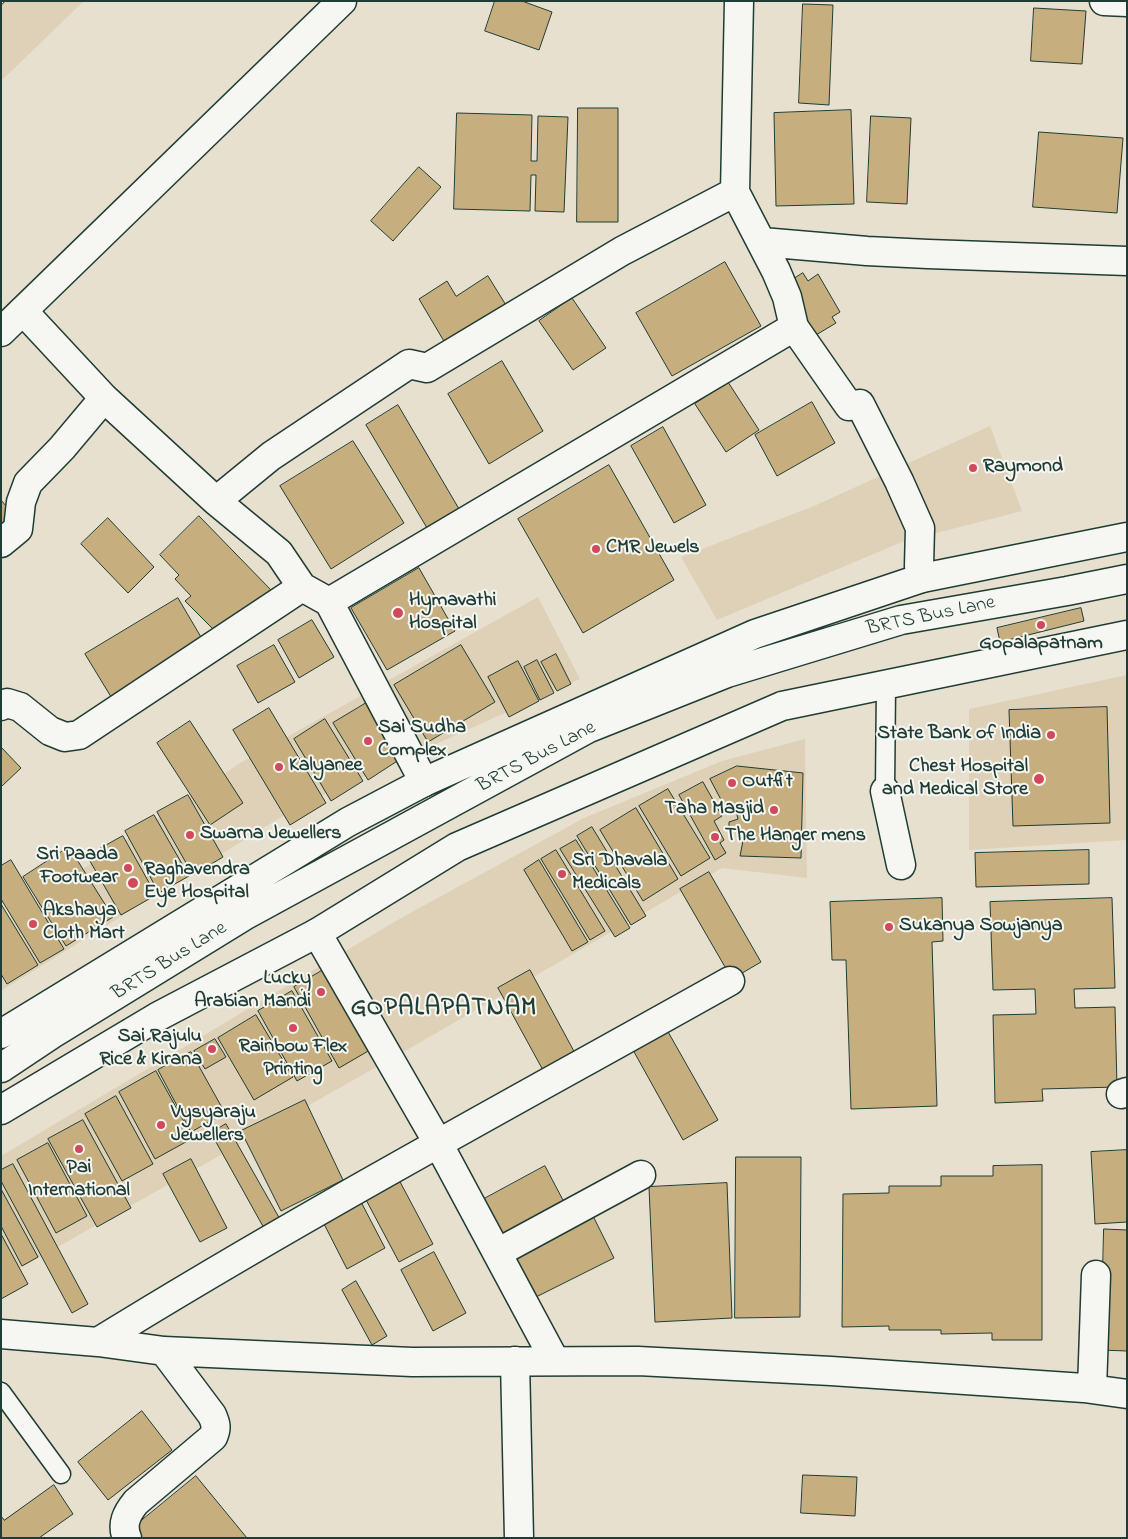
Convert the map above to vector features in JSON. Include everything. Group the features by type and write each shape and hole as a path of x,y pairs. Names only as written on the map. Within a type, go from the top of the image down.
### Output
{"street":[{"path":"1,332 342,1"},
{"path":"739,1 735,192 762,242 787,296 794,327 848,406 860,404 899,481 920,528 920,566 922,578"},
{"path":"1104,1 1127,2"},
{"path":"216,501 271,456 409,364 427,368 622,251 735,192"},
{"path":"762,242 911,254 1127,261"},
{"path":"23,311 104,398 216,501 279,553 302,587 329,602 424,782"},
{"path":"329,602 794,327"},
{"path":"1,543 18,529 21,502 28,483 62,448 104,398"},
{"path":"1,1034 348,822 424,782 755,634 922,578 1127,537"},
{"name":"BRTS Bus Lane","path":"1,1068 52,1034 244,916 590,728 727,673 901,620 1127,579"},
{"path":"1,706 7,703 20,707 50,731 64,737 79,735 302,587"},
{"path":"1,1110 157,1017 317,933 466,843 782,706 1127,635"},
{"path":"885,791 901,865"},
{"path":"317,933 438,1143 555,1361"},
{"path":"98,1342 196,1281 438,1143 730,981"},
{"path":"497,1254 641,1175"},
{"path":"1092,1390 1096,1276"},
{"path":"1,1334 98,1342 164,1351 412,1362 638,1361 831,1371 1127,1394"},
{"path":"127,1538 123,1526 129,1511 136,1502 213,1437 216,1430 216,1424 212,1415 164,1351"},
{"path":"515,1361 519,1538"}],"lane":[{"path":"885,791 884,706 886,684"},
{"path":"1,1392 61,1474"}],"shaded area":[{"path":"1,1 84,1 1,81"},
{"path":"990,426 1022,511 902,542 717,620 681,557 814,506"},
{"path":"538,597 580,679 299,806 1,991 1,924 240,763"},
{"path":"1127,675 1127,840 969,850 969,709"},
{"path":"805,739 807,878 722,868 412,1047 1,1279 1,1156 401,918 584,818 722,761"}],"building":[{"path":"495,1 522,1 552,12 539,50 485,31"},
{"path":"803,4 833,5 829,105 799,103"},
{"path":"1034,8 1086,11 1082,64 1031,61"},
{"path":"578,108 618,108 618,222 577,222"},
{"path":"851,110 854,204 776,206 774,113"},
{"path":"457,113 532,115 531,161 537,161 538,116 568,117 564,212 535,211 536,175 531,175 530,211 454,209"},
{"path":"871,116 911,118 907,204 867,202"},
{"path":"1039,132 1123,138 1117,213 1033,207"},
{"path":"419,167 441,187 393,241 371,221"},
{"path":"725,262 761,326 672,376 636,313"},
{"path":"803,273 808,281 818,274 840,312 832,317 836,323 816,335 786,284"},
{"path":"488,276 509,310 448,348 419,299 447,281 456,296"},
{"path":"572,298 606,348 573,370 539,321"},
{"path":"502,361 543,431 489,464 448,394"},
{"path":"728,382 759,430 726,452 695,404"},
{"path":"812,402 835,443 777,476 755,435"},
{"path":"398,405 462,514 430,533 366,425"},
{"path":"663,427 706,505 674,523 631,446"},
{"path":"353,441 404,523 331,569 280,486"},
{"name":"CMR Jewels","path":"609,465 674,580 583,633 518,519"},
{"path":"1,500 16,518 1,530"},
{"path":"199,516 271,590 222,638 185,601 191,596 175,579 179,575 160,555"},
{"path":"108,518 154,567 128,593 81,544"},
{"path":"419,568 455,631 387,670 351,608"},
{"path":"178,598 208,649 116,705 85,654"},
{"path":"1081,608 1084,621 1000,642 997,628"},
{"path":"312,620 334,657 299,678 278,640"},
{"path":"274,645 295,682 258,703 237,666"},
{"path":"461,645 495,702 428,742 394,685"},
{"path":"556,654 571,684 557,691 541,662"},
{"path":"537,660 554,693 540,700 524,667"},
{"path":"518,661 539,701 509,717 488,677"},
{"name":"Sai Sudha Complex","path":"368,702 402,758 368,780 333,723"},
{"path":"1107,707 1110,823 1013,826 1009,710"},
{"name":"Kalyanee","path":"269,708 326,803 290,825 233,730"},
{"path":"325,719 363,781 331,801 294,739"},
{"path":"190,721 243,803 210,825 157,743"},
{"path":"1,747 21,768 1,787"},
{"path":"737,766 803,773 801,858 740,856 745,831 729,826 729,822 738,819 735,807 727,811 710,779"},
{"path":"703,782 722,816 714,821 724,840 720,843 726,853 715,860 679,795"},
{"path":"668,789 710,858 681,876 639,806"},
{"name":"Swarna Jewellers","path":"188,795 223,857 193,875 157,812"},
{"path":"636,808 678,879 643,901 600,830"},
{"path":"154,815 189,876 159,893 125,831"},
{"path":"592,827 646,916 631,925 577,836"},
{"path":"123,836 156,895 121,915 87,856"},
{"path":"576,840 630,928 615,937 560,849"},
{"path":"69,847 113,917 66,946 23,877"},
{"path":"556,850 605,931 590,940 541,859"},
{"path":"1089,850 1089,884 976,887 975,853"},
{"name":"Akshaya Cloth Mart","path":"11,860 64,949 40,963 1,899 1,866"},
{"path":"539,860 588,942 572,951 524,870"},
{"path":"709,872 761,962 732,979 680,889"},
{"path":"942,898 943,941 932,942 937,1106 851,1109 846,960 832,960 830,902"},
{"path":"1112,898 1115,988 1074,989 1075,1008 1115,1007 1117,1087 1042,1089 1043,1101 995,1103 993,1015 1036,1014 1035,989 993,990 990,902"},
{"path":"1,904 38,965 7,984 1,974"},
{"path":"325,969 370,1050 339,1068 294,987"},
{"path":"530,970 576,1055 544,1072 498,988"},
{"path":"292,991 332,1061 297,1081 258,1011"},
{"path":"256,1015 293,1077 254,1100 218,1038"},
{"path":"667,1030 718,1120 683,1140 633,1050"},
{"path":"215,1039 226,1057 205,1069 194,1051"},
{"path":"191,1052 225,1113 191,1132 158,1070"},
{"name":"Vysyaraju Jewellers","path":"156,1071 193,1138 155,1159 119,1092"},
{"path":"116,1096 153,1164 122,1181 85,1114"},
{"path":"305,1100 343,1180 281,1211 241,1131"},
{"path":"83,1120 131,1208 97,1227 48,1139"},
{"path":"226,1124 281,1221 265,1230 211,1133"},
{"path":"48,1143 87,1216 56,1233 17,1160"},
{"path":"1127,1150 1127,1222 1095,1224 1091,1152"},
{"path":"736,1157 801,1157 800,1317 735,1318"},
{"path":"191,1159 227,1228 200,1242 163,1174"},
{"path":"13,1164 88,1304 72,1313 1,1181 1,1170"},
{"path":"1042,1165 1042,1340 992,1340 992,1333 941,1334 941,1330 889,1330 889,1326 842,1327 843,1194 889,1193 889,1186 941,1186 941,1176 993,1176 993,1166"},
{"path":"545,1166 564,1202 503,1235 484,1199"},
{"path":"398,1178 433,1244 399,1262 364,1196"},
{"path":"727,1183 732,1318 655,1322 649,1187"},
{"path":"1,1189 38,1257 22,1266 1,1226"},
{"path":"360,1200 385,1248 347,1269 322,1220"},
{"path":"592,1214 614,1258 534,1298 512,1254"},
{"path":"1104,1229 1127,1230 1127,1351 1101,1350"},
{"path":"1,1234 28,1284 1,1299"},
{"path":"434,1252 466,1313 433,1331 401,1270"},
{"path":"356,1281 387,1336 372,1345 342,1290"},
{"path":"142,1411 172,1450 108,1500 78,1462"},
{"path":"803,1475 857,1477 855,1516 801,1513"},
{"path":"196,1476 247,1538 134,1538 129,1531"},
{"path":"54,1485 73,1514 39,1538 1,1538 1,1516 4,1520"}],"place":[{"name":"Raymond","path":"973,468"},
{"name":"CMR Jewels","path":"596,549"},
{"name":"Hymavathi Hospital","path":"398,613"},
{"name":"Gopalapatnam","path":"1041,625"},
{"name":"State Bank of India","path":"1051,735"},
{"name":"Sai Sudha Complex","path":"368,741"},
{"name":"Kalyanee","path":"279,767"},
{"name":"Chest Hospital and Medical Store","path":"1039,779"},
{"name":"Outfit","path":"732,783"},
{"name":"Taha Masjid","path":"774,810"},
{"name":"Swarna Jewellers","path":"190,835"},
{"name":"The Hanger mens","path":"715,837"},
{"name":"Sri Paada Footwear","path":"128,868"},
{"name":"Sri Dhavala Medicals","path":"562,874"},
{"name":"Raghavendra Eye Hospital","path":"133,883"},
{"name":"Akshaya Cloth Mart","path":"33,924"},
{"name":"Sukanya Sowjanya","path":"889,927"},
{"name":"Lucky Arabian Mandi","path":"321,992"},
{"name":"Rainbow Flex Printing","path":"293,1028"},
{"name":"Sai Rajulu Rice & Kirana","path":"212,1049"},
{"name":"Vysyaraju Jewellers","path":"161,1125"},
{"name":"Pai International","path":"79,1149"}],"district":[{"name":"GOPALAPATNAM","path":"444,1010"}]}
